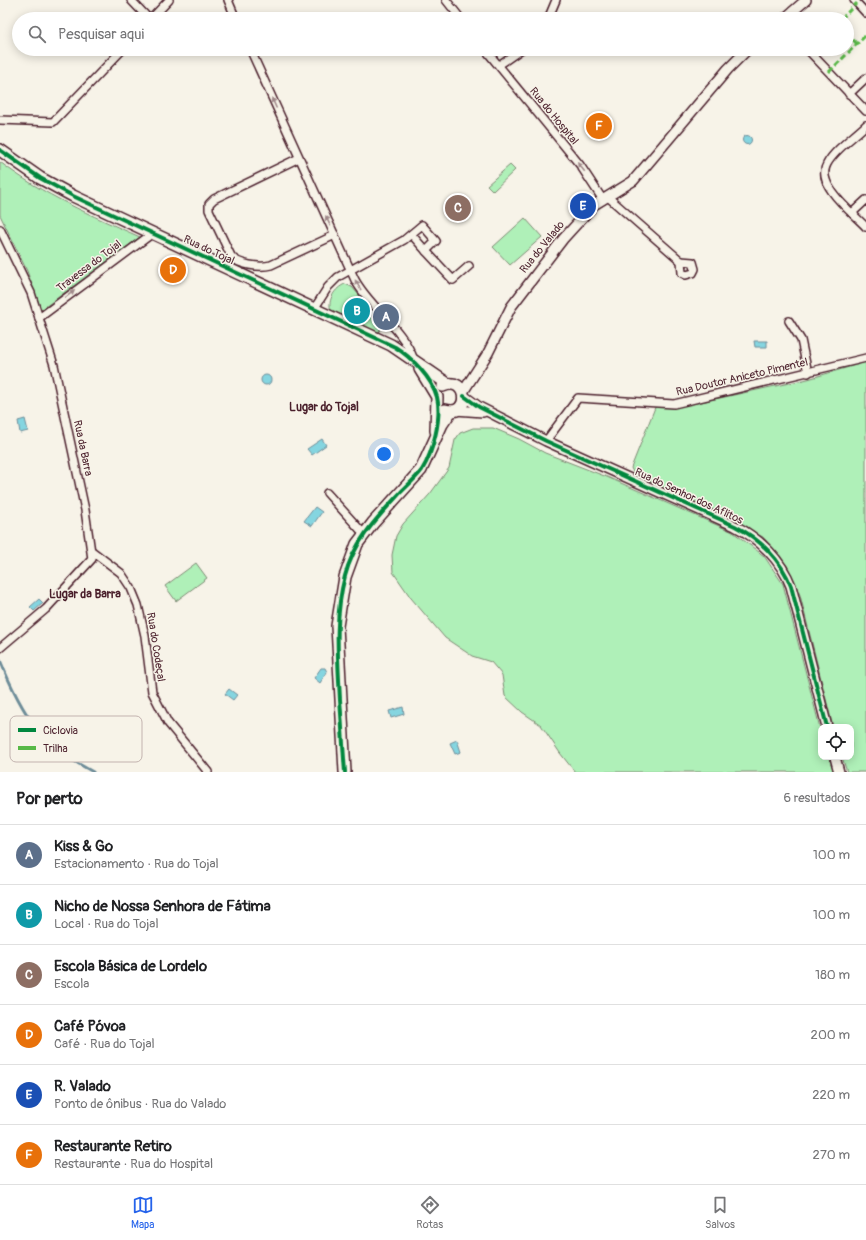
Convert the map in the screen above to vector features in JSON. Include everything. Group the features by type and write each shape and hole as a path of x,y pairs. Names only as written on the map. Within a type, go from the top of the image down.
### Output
{"main road":[{"name":"Rua do Tojal","path":"0,150 23,167 55,187 391,345 450,384"},
{"path":"414,360 442,408 453,411"},
{"path":"345,772 337,619 340,597 349,563 357,544 364,534 420,472 433,446 442,424 453,411 462,405 464,394 460,388 450,384 440,388 437,399 437,425 433,446"}],"street":[{"path":"132,0 143,12"},
{"path":"157,12 169,0"},
{"path":"228,0 233,12"},
{"path":"446,0 455,12"},
{"path":"551,12 556,0"},
{"path":"792,12 806,0"},
{"path":"854,0 866,13"},
{"path":"0,120 53,122 116,56"},
{"path":"253,56 334,235 362,292 407,344 414,360"},
{"name":"Rua do Hospital","path":"491,56 606,198 681,261"},
{"path":"498,65 512,56"},
{"name":"Rua do Valado","path":"464,394 474,373 488,353 514,303 568,234 591,209 633,181 728,69 741,56"},
{"path":"814,56 866,111"},
{"path":"850,94 866,78"},
{"path":"866,125 831,158 824,170 825,181 830,190 866,227"},
{"path":"299,158 214,199 209,204 209,210 231,256 236,261 242,263 264,267 271,266 334,235"},
{"path":"852,213 866,200"},
{"path":"314,309 333,282 350,269 411,234 422,225 436,241 426,250"},
{"name":"Rua da Barra","path":"0,229 24,276 57,376 92,551"},
{"name":"Travessa do Tojal","path":"39,318 153,233"},
{"path":"411,234 453,280 469,266"},
{"path":"789,321 801,340 808,372"},
{"name":"Rua Doutor Aniceto Pimentel","path":"546,441 578,398 674,404 866,358"},
{"path":"450,384 465,380 474,373"},
{"name":"Rua do Senhor dos Aflitos","path":"464,394 475,405 546,441 735,526 754,538 766,549 782,568 791,586 826,724"},
{"path":"453,411 494,414"},
{"path":"327,493 364,534"},
{"path":"2,646 46,609 86,568 92,559 92,551"},
{"name":"Rua do Codeçal","path":"92,551 121,573 131,588 138,605 143,626 152,692 168,723 208,772"},
{"path":"836,760 839,772"}],"green space":[{"path":"0,162 33,185 140,237 41,310 27,271 0,215"},
{"path":"510,165 515,170 493,191 487,185"},
{"path":"525,218 542,237 510,265 493,247"},
{"path":"345,284 352,287 384,324 377,334 331,311 330,303 335,291"},
{"path":"866,362 866,772 847,772 843,760 854,760 854,724 832,724 800,595 787,566 763,537 635,476 631,468 656,405 675,406 692,404 808,379"},
{"path":"473,428 493,428 519,439 545,453 607,477 733,532 764,556 783,584 819,724 818,760 830,760 834,772 575,772 541,725 522,712 505,696 502,675 491,662 472,656 445,638 411,598 393,572 392,555 396,536 403,524 430,494 449,468 455,440 460,433"},
{"path":"196,563 207,578 176,601 165,586"}],"water":[{"path":"747,135 752,140 747,145 742,140"},
{"path":"754,341 767,341 767,347 755,347"},
{"path":"266,375 271,380 266,385 261,380"},
{"path":"25,419 28,431 20,433 18,421"},
{"path":"322,439 326,445 312,455 307,449"},
{"path":"315,507 322,512 312,526 304,521"},
{"path":"39,599 43,603 34,611 30,607"},
{"path":"321,668 325,668 327,672 320,683 314,678"},
{"path":"229,689 237,695 233,700 225,694"},
{"path":"403,707 404,714 391,718 389,711"},
{"path":"457,740 461,752 455,754 450,743"}],"waterway":[{"path":"0,660 16,696 28,716"},
{"path":"77,762 93,772"}],"marked path":[{"path":"848,12 857,3"},
{"path":"854,47 866,35"},
{"path":"854,41 857,44"},
{"path":"829,72 845,56"}],"cycle path":[{"path":"0,150 40,178 73,196 395,347 408,356 426,375 431,383 437,397 438,415 436,435 426,463 415,479 383,511 367,531 354,552 345,576 339,607 338,622 340,700 345,772"},
{"path":"464,396 479,407 546,441 735,526 753,537 769,551 782,567 791,586 826,724"}],"place":[{"name":"Restaurante Retiro","path":"599,126"},
{"name":"R. Valado","path":"583,206"},
{"name":"Escola Básica de Lordelo","path":"458,208"},
{"name":"Café Póvoa","path":"173,270"},
{"name":"Nicho de Nossa Senhora de Fátima","path":"357,311"},
{"name":"Kiss & Go","path":"386,317"}],"district":[{"name":"Lugar do Tojal","path":"324,407"},
{"name":"Lugar da Barra","path":"85,594"}]}
